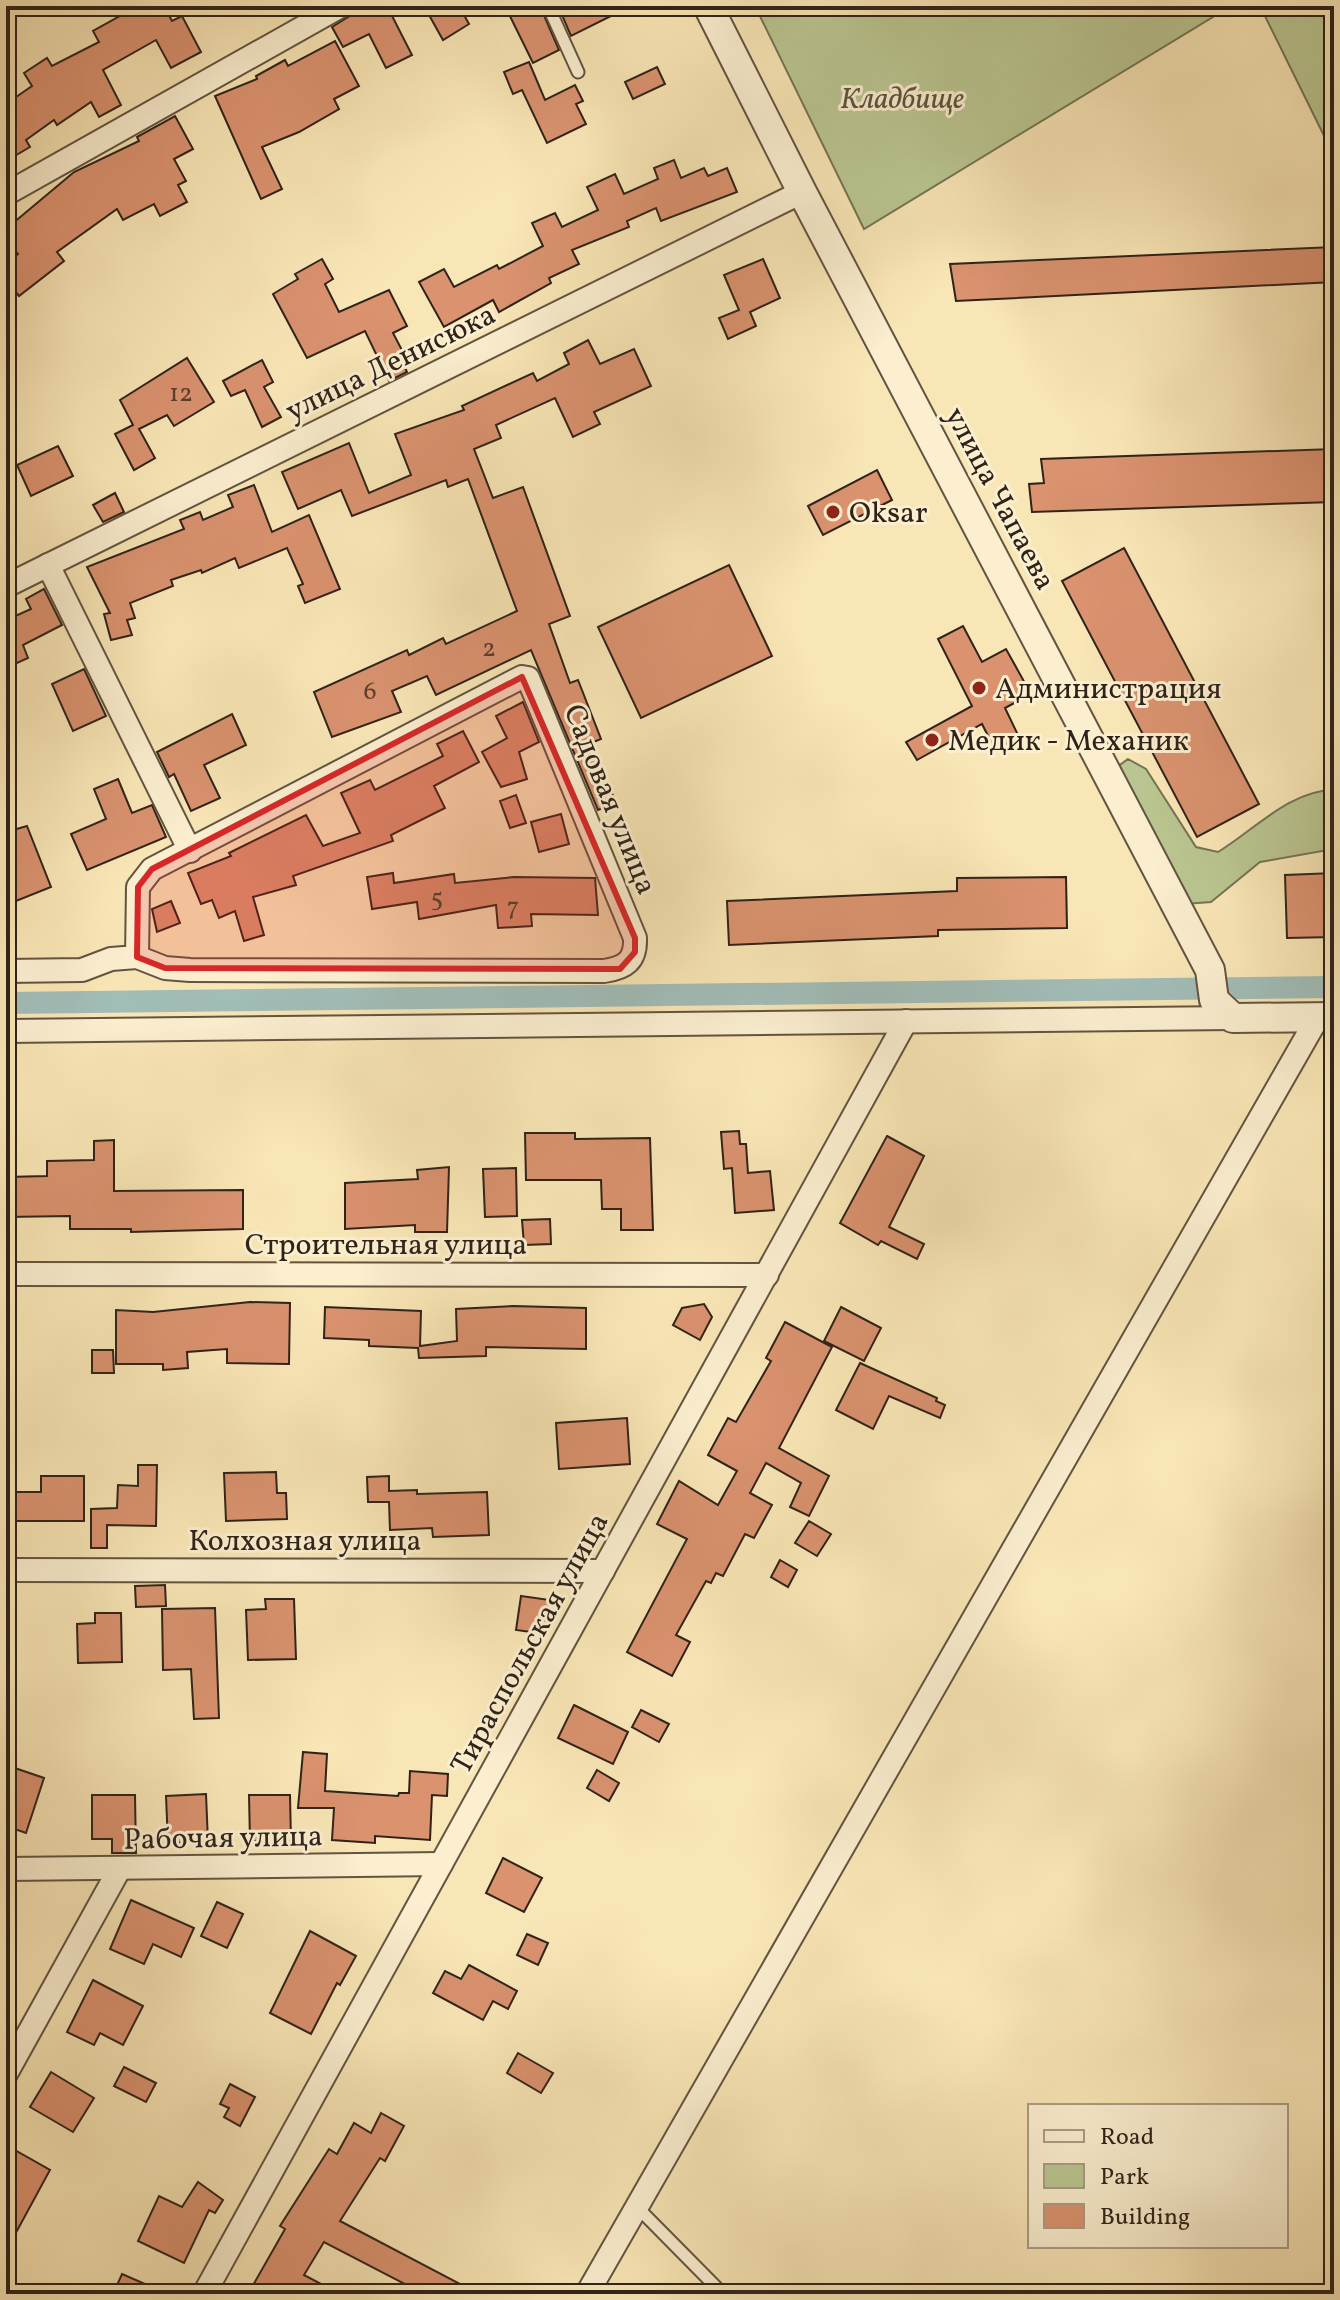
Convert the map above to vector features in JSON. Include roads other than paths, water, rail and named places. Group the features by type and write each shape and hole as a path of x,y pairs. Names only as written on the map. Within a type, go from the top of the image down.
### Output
{"street":[{"path":"6,194 341,6"},
{"name":"улица Чапаева","path":"708,6 802,192 1210,970 1224,1009"},
{"name":"улица Денисюка","path":"10,576 48,565 802,192"},
{"path":"48,565 190,851"},
{"name":"Садовая улица","path":"6,971 82,970 111,959 137,957 165,968 190,970 604,971 620,969 635,952 635,938 528,678 516,678 152,869 138,887 137,957"},
{"path":"6,1031 906,1021 1224,1009 1326,1017 587,2294"},
{"name":"Тираспольская улица","path":"204,2294 906,1021"},
{"name":"Строительная улица","path":"6,1274 767,1275"},
{"name":"Колхозная улица","path":"6,1570 603,1571"},
{"name":"Рабочая улица","path":"6,1869 441,1864"},
{"path":"6,2074 120,1868"}],"lane":[{"path":"548,6 578,72"},
{"path":"637,2207 723,2294"}],"waterway":[{"path":"6,1003 1334,987"}],"place":[{"name":"Oksar","path":"833,512"},
{"name":"Администрация","path":"979,688"},
{"name":"Медик - Механик","path":"932,740"}],"park label":[{"name":"Кладбище","path":"902,98"}]}
